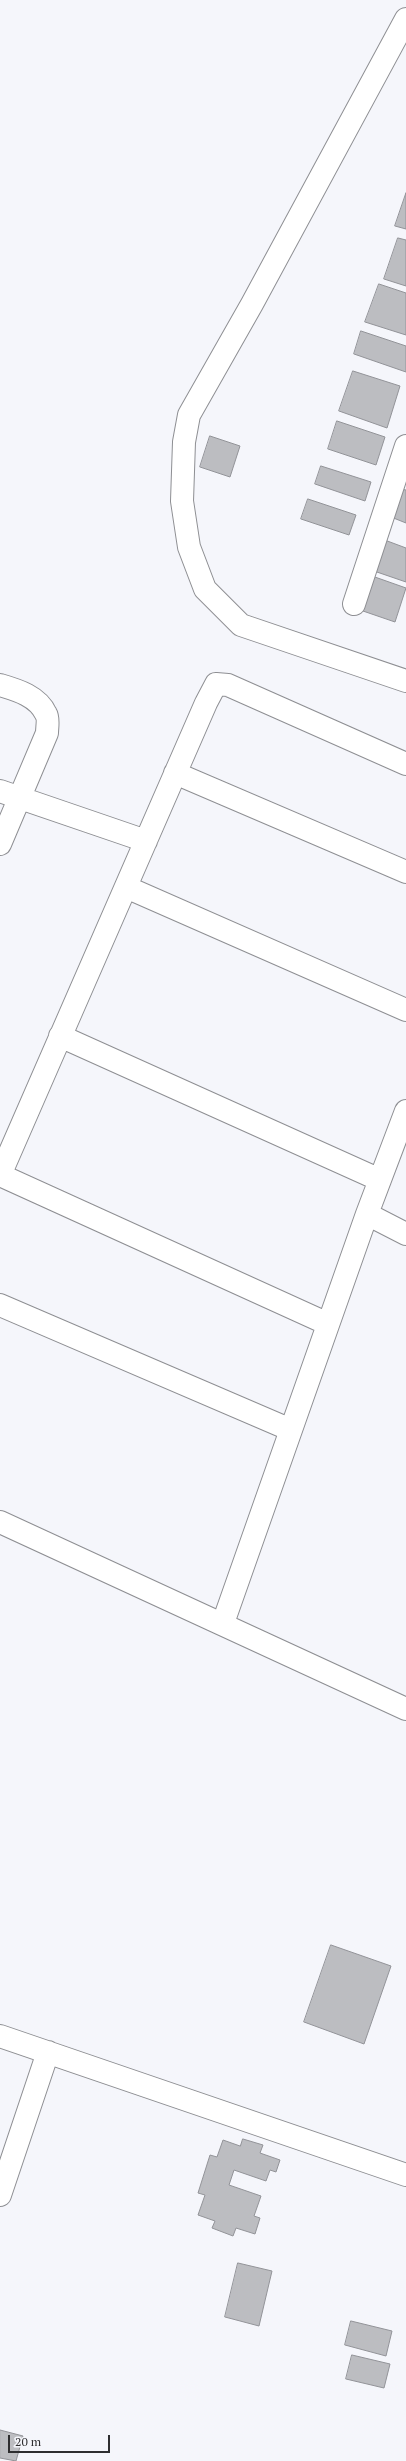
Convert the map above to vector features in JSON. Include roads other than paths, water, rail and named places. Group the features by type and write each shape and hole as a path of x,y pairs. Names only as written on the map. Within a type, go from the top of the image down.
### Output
{"street":[{"path":"406,19 252,304 189,415 184,442 182,500 189,547 205,589 241,625 406,681"},
{"path":"354,604 406,446"},
{"path":"0,684 21,691 39,703 47,715 47,733 0,844"},
{"path":"328,1324 0,1175 175,773 216,684 228,685 406,764"},
{"path":"175,773 406,872"},
{"path":"0,790 21,796 146,841"},
{"path":"126,887 406,1010"},
{"path":"60,1036 380,1180"},
{"path":"222,1623 367,1214 406,1111"},
{"path":"367,1214 406,1234"},
{"path":"0,1305 291,1430"},
{"path":"0,1522 406,1709"},
{"path":"0,2036 406,2175"},
{"path":"0,2195 48,2052"}]}
